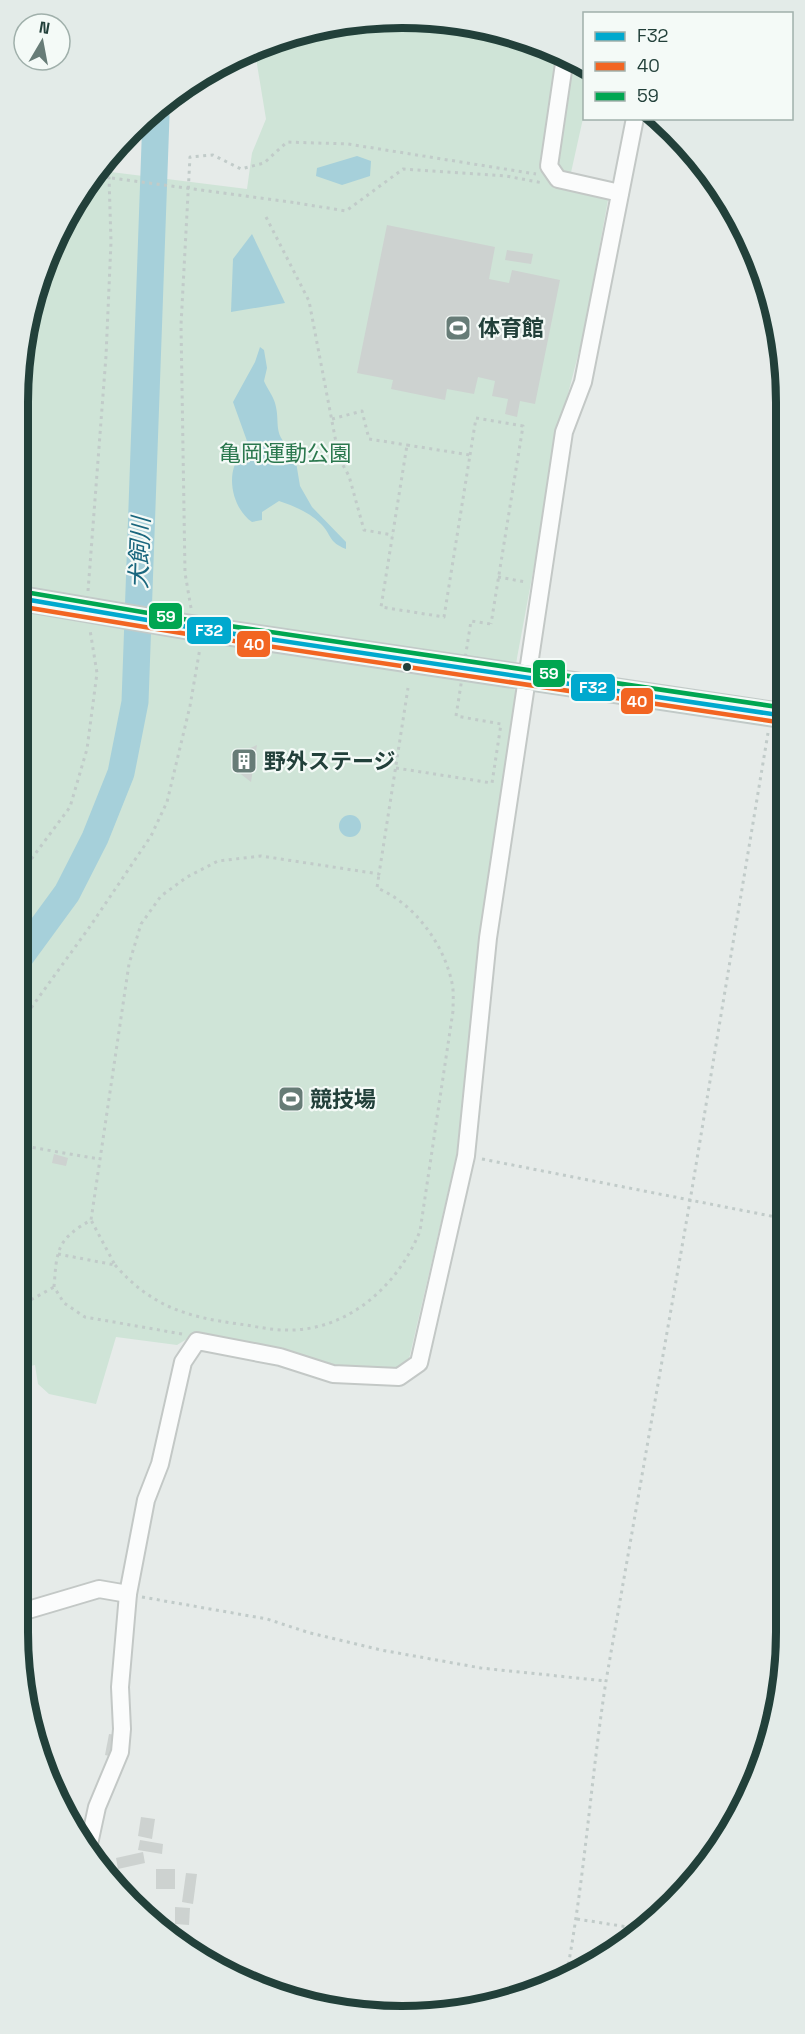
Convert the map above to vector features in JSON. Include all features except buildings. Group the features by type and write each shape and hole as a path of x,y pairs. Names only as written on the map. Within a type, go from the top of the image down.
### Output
{"highway":[{"path":"28,600 195,628 776,714"}],"street":[{"path":"564,65 549,166 551,178 620,193"},
{"path":"91,1838 97,1807 120,1752 122,1729 120,1687 128,1594 146,1500 160,1464 183,1362 198,1341 280,1357 333,1374 399,1377 419,1363 466,1156 488,938 525,676 564,432 583,382 635,120"},
{"path":"28,1609 99,1589 128,1594"}],"path":[{"path":"28,1012 144,846 167,802 190,706 195,628 185,573 181,325 190,158 213,155 241,169 264,163 287,142 348,144 551,178"},
{"path":"28,864 70,807 87,749 97,673 94,611 111,242 112,168"},
{"path":"105,177 297,202 346,211 402,169 551,178"},
{"path":"266,217 309,301 339,458 349,476 364,530 393,534"},
{"path":"332,419 362,411 369,439 470,455"},
{"path":"396,768 492,783 501,724 456,716 471,621 491,624 523,426 476,418 444,617 381,607 407,445"},
{"path":"498,577 540,584"},
{"path":"379,874 261,856 218,861 187,877 161,896 141,924 129,964 91,1220 115,1265 130,1283 152,1300 181,1313 214,1321 285,1330 309,1328 344,1317 373,1300 396,1274 420,1231 453,1011 453,984 443,957 426,927 397,896 377,888 408,688"},
{"path":"568,1967 577,1918 595,1750 606,1681 690,1201 764,744 776,722"},
{"path":"28,1147 100,1160"},
{"path":"466,1156 776,1217"},
{"path":"91,1220 74,1229 60,1244 54,1287 64,1303 85,1317 191,1336"},
{"path":"58,1254 115,1265"},
{"path":"28,1301 54,1287"},
{"path":"128,1594 171,1604 267,1619 310,1633 381,1650 481,1668 606,1681"},
{"path":"577,1918 631,1927"}],"green space":[{"name":"亀岡運動公園","path":"402,28 451,32 499,41 546,57 583,75 583,118 568,186 600,191 608,200 584,332 561,421 517,658 513,688 519,695 489,873 456,1158 409,1359 398,1368 338,1367 284,1350 195,1334 177,1345 116,1337 96,1404 49,1394 38,1384 35,1365 28,1367 28,402 32,354 41,306 57,259 79,215 112,168 111,172 247,189 252,153 266,119 256,58 282,48 354,32"}],"water":[{"path":"357,156 371,161 370,176 342,185 316,176 317,168"},
{"path":"252,234 285,303 231,312 233,259"},
{"path":"260,347 264,350 267,368 264,381 277,410 279,434 282,440 294,450 300,486 312,507 346,542 346,549 333,541 316,520 290,505 279,501 262,512 262,520 252,522 246,517 235,498 232,474 247,441 233,402 255,362"},
{"path":"350,815 358,818 361,826 358,834 350,837 342,834 339,826 342,818"}],"waterway":[{"name":"犬飼川","path":"28,946 67,893 95,838 121,773 135,702 156,121"}],"transit line":[{"name":"59","path":"28,593 189,620 776,707"},
{"name":"F32","path":"28,600 188,627 776,715"},
{"name":"40","path":"28,608 187,634 776,722"}],"place":[{"name":"体育館","path":"458,328"},
{"name":"野外ステージ","path":"244,761"},
{"name":"競技場","path":"291,1099"}]}
